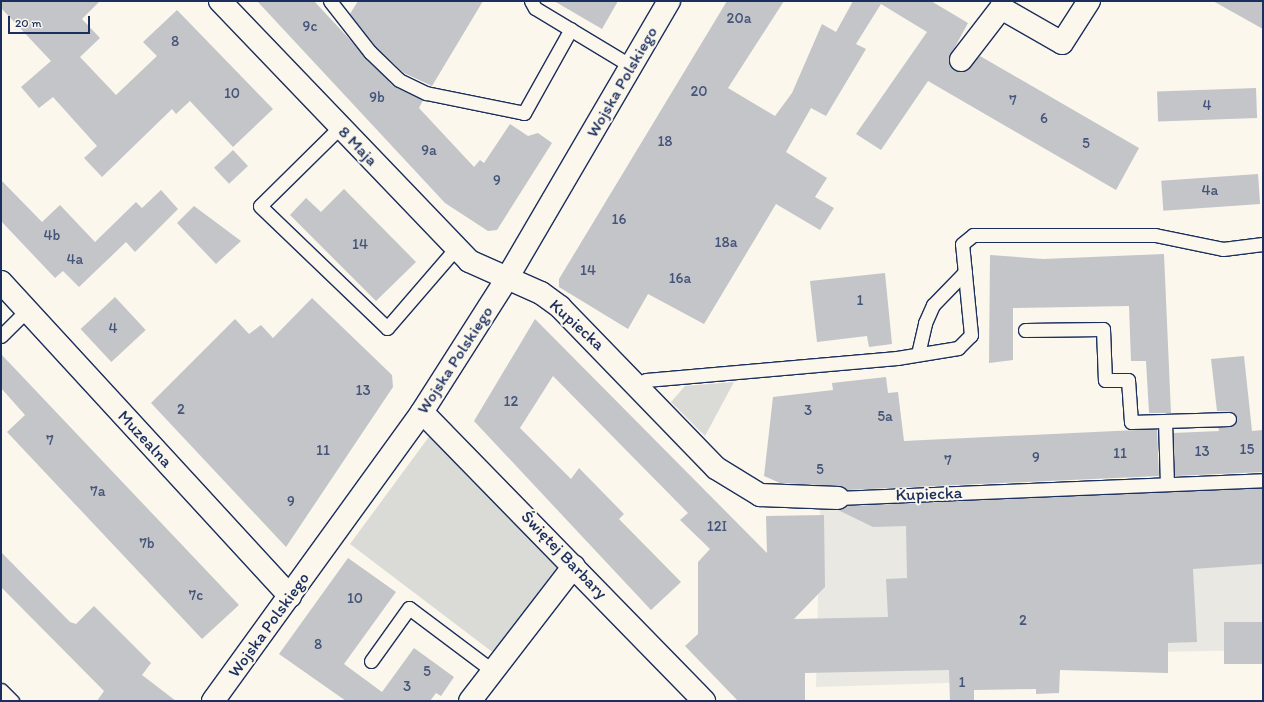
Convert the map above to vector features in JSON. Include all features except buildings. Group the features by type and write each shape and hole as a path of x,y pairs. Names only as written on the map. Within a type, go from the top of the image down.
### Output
{"street":[{"name":"8 Maja","path":"220,1 469,261 506,280"},
{"name":"Wojska Polskiego","path":"213,701 422,412 506,280 669,1"},
{"path":"961,60 1001,8 1062,43 1089,1"},
{"name":"Kupiecka","path":"506,280 541,293 560,307 716,468 760,495 838,498"},
{"name":"Muzealna","path":"1,282 290,596"},
{"name":"Świętej Barbary","path":"422,412 574,566 704,701"},
{"path":"470,701 574,566"}],"lane":[{"path":"531,1 535,8 631,66"},
{"path":"328,2 399,80 426,93 524,113 571,30"},
{"path":"340,127 260,206 387,328 456,248"},
{"path":"637,385 646,380 918,354 958,348 969,341 962,244 973,235 1155,236 1223,249 1263,244"},
{"path":"918,354 925,323 933,305 965,272"},
{"path":"1,336 27,310"},
{"path":"1025,330 1103,329 1105,380 1128,380 1131,422 1229,420"},
{"path":"1164,421 1167,484"},
{"name":"Kupiecka","path":"838,498 1263,480"},
{"path":"370,661 409,608 493,671"},
{"path":"1,690 12,701"}],"shaded area":[{"path":"734,382 705,436 671,402 685,386"},
{"path":"431,434 564,569 495,654 350,544"},
{"path":"1263,487 1263,650 989,655 977,682 816,687 820,508"}]}
